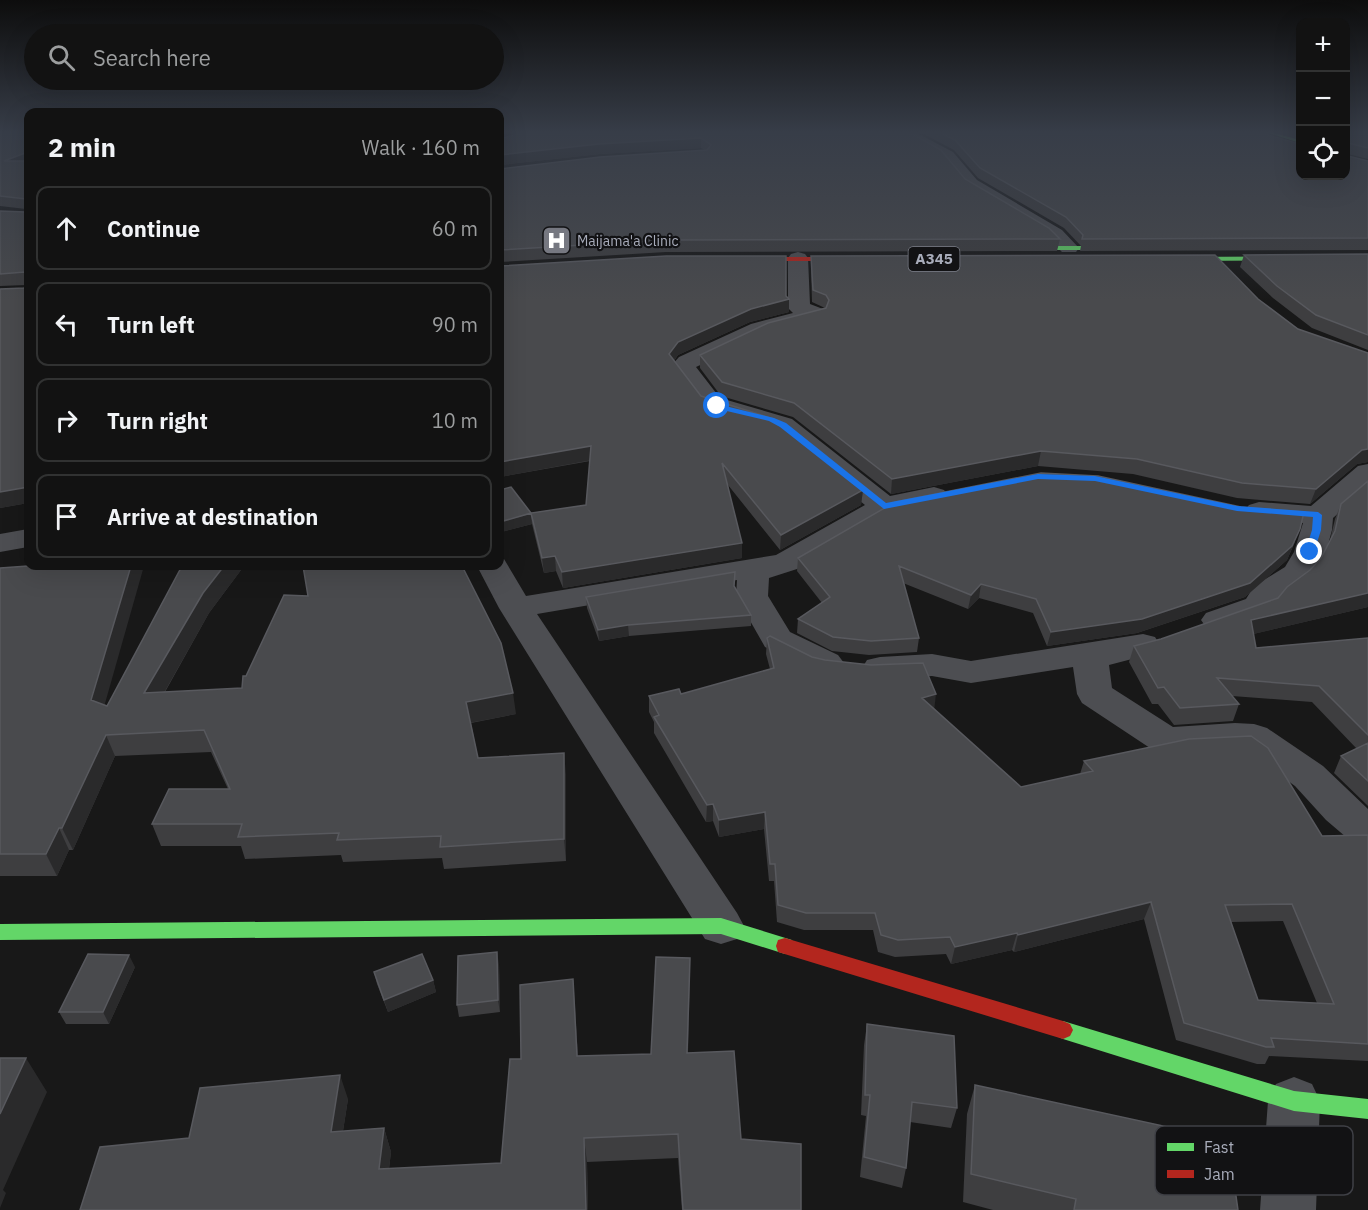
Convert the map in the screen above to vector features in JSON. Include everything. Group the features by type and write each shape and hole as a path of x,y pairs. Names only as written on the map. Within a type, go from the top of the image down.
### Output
{"main road":[{"path":"1368,247 1162,253 1218,259 1368,258"},
{"path":"998,248 1069,248 1139,253 1008,259"},
{"path":"868,253 798,258 724,254 868,253"},
{"path":"0,932 721,926 1294,1101 1368,1109"}],"street":[{"path":"979,188 1055,234 1069,248"},
{"path":"798,258 799,308 815,314 759,328 683,366 711,403 783,425 884,506"},
{"path":"1218,259 1241,282"},
{"path":"1237,509 1318,515 1368,472"},
{"path":"954,492 884,506 786,562 753,573 752,596 777,639 824,663 869,668 932,665 971,672 1171,636"},
{"path":"1318,515 1317,530 1310,552 1297,573 1266,593 1258,606 1171,636 1090,659 1095,694 1166,741 1235,736 1254,737 1309,776 1340,809 1368,832"},
{"path":"0,543 24,539"},
{"path":"516,608 786,562"},
{"path":"495,570 516,608 721,926"},
{"path":"1293,1126 1294,1101"},
{"path":"1288,1210 1289,1195"}],"building":[{"path":"0,188 24,188 24,199 0,196"},
{"path":"504,188 981,188 1049,228 1060,239 666,240 504,250"},
{"path":"1016,188 1368,188 1368,238 1082,239 1083,235 1066,217"},
{"path":"0,211 24,212 24,272 0,274"},
{"path":"1368,254 1368,335 1316,315 1277,286 1244,255"},
{"path":"1215,255 1258,299 1298,329 1368,353 1368,449 1362,450 1316,489 1242,483 1137,459 1041,451 892,479 794,403 722,382 700,355 768,323 826,308 829,300 826,295 813,290 811,256"},
{"path":"666,256 786,256 786,296 789,299 751,309 678,342 669,354 701,396 774,419 863,490 781,535 722,463 742,543 562,572 555,556 542,558 531,513 586,505 591,446 504,461 504,266"},
{"path":"24,288 24,488 0,492 0,289"},
{"path":"1041,473 1098,476 1241,507 1304,512 1300,529 1292,546 1250,583 1142,619 1051,632 1036,599 981,584 971,595 899,566 919,638 871,641 833,637 798,619 830,597 798,558 895,502"},
{"path":"1368,481 1368,593 1251,620 1256,648 1368,638 1368,735 1319,686 1217,678 1239,704 1180,708 1164,687 1158,688 1134,646 1161,639 1278,598 1287,587 1310,570 1321,558 1335,531 1341,504"},
{"path":"511,487 531,513 504,521 504,489"},
{"path":"24,566 24,570 130,570 91,700 107,706 180,570 221,570 203,593 144,693 242,688 243,676 246,676 284,595 308,596 304,570 464,570 501,643 513,693 466,702 478,758 564,753 564,839 440,847 441,836 337,840 339,833 238,837 242,824 152,824 169,789 230,789 204,730 106,735 62,828 59,828 46,854 0,854 0,568"},
{"path":"735,572 734,586 751,615 628,625 598,630 586,597"},
{"path":"770,636 812,657 825,660 871,665 923,663 936,694 922,698 1021,787 1093,771 1084,761 1189,739 1251,736 1268,748 1322,836 1368,835 1368,1044 1271,1038 1274,1047 1266,1047 1184,1023 1151,902 1018,935 1017,933 955,947 950,937 898,940 881,935 875,913 806,913 778,905 775,864 770,864 765,812 719,820 713,804 707,805 654,717 659,715 649,696 679,689 681,694 774,668 767,638","holes":["1292,904 1334,1004 1258,1000 1225,905"]},
{"path":"1368,743 1368,781 1341,756"},
{"path":"497,952 498,1000 457,1005 458,956"},
{"path":"88,954 129,955 103,1012 59,1012"},
{"path":"422,954 433,980 384,1000 374,972"},
{"path":"656,957 690,958 687,1053 734,1051 741,1139 801,1144 801,1210 683,1210 678,1134 584,1138 586,1210 80,1210 100,1147 189,1138 200,1088 340,1075 331,1132 384,1128 379,1169 501,1163 510,1059 521,1059 520,985 573,979 577,1056 651,1054"},
{"path":"867,1024 954,1036 957,1108 912,1102 906,1168 864,1157 870,1095 865,1095"},
{"path":"0,1058 26,1058 0,1114"},
{"path":"975,1085 1164,1126 1155,1126 1155,1195 1236,1195 1238,1210 1074,1210 1076,1199 971,1174"}],"traffic: fast":[{"path":"1013,248 1126,248"},
{"path":"1173,259 1368,258"},
{"path":"0,932 721,926 785,946"},
{"path":"1063,1030 1294,1101 1368,1109"}],"traffic: jam":[{"path":"741,259 857,259"},
{"path":"785,946 1063,1030"}],"place":[{"name":"Maijama'a Clinic","path":"556,241"}],"route":[{"path":"717,406 783,425 884,506 1013,479 1038,476 1095,478 1237,509 1318,515 1317,530 1310,552"}]}
